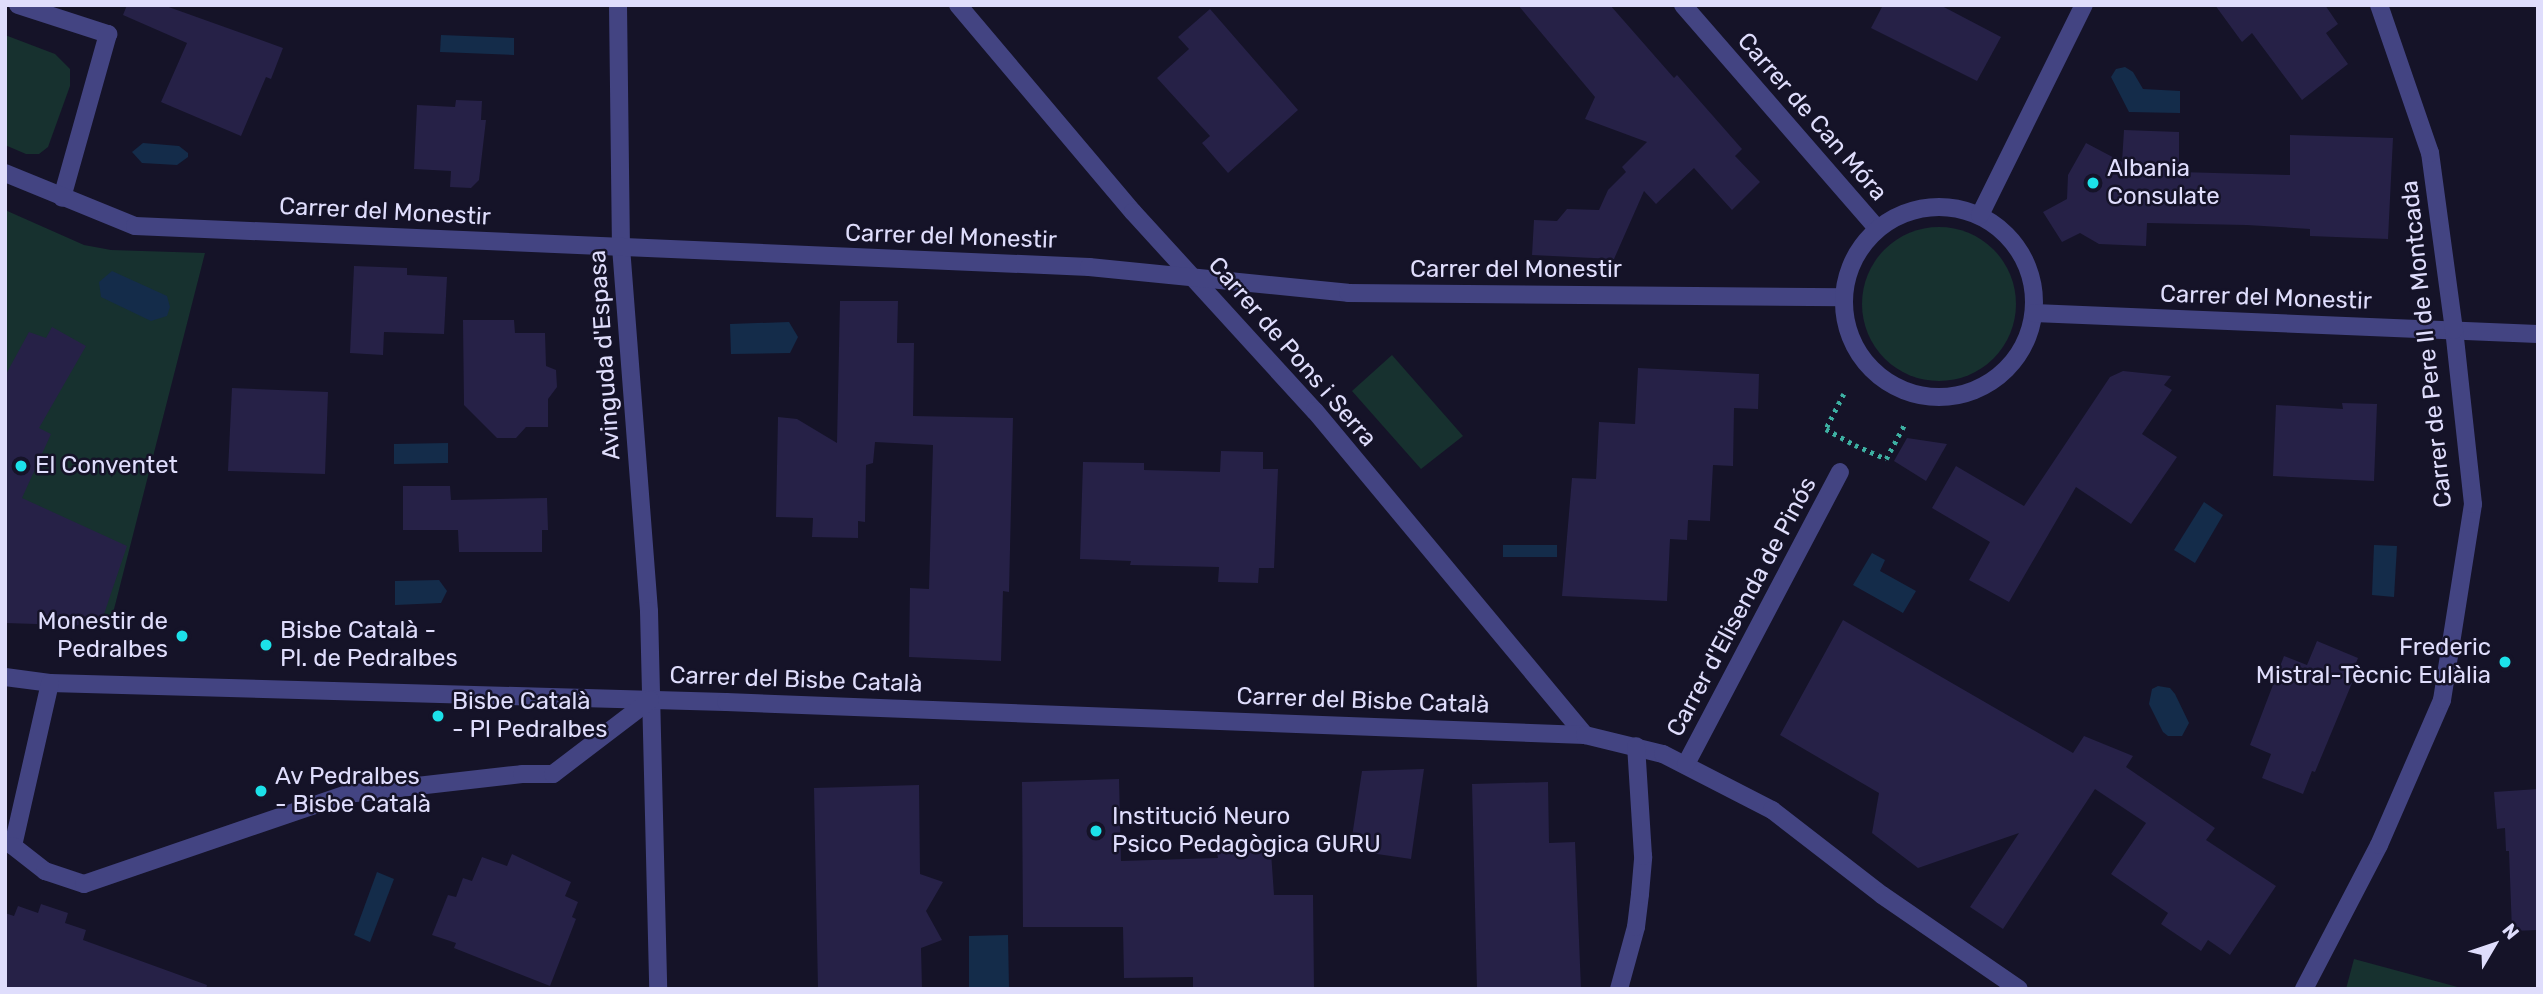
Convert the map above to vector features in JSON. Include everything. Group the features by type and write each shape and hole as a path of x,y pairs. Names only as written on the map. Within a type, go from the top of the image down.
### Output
{"street":[{"path":"18,5 108,34 62,198"},
{"name":"Avinguda d'Espasa","path":"618,5 621,247 649,611 658,989"},
{"name":"Carrer de Pons i Serra","path":"958,5 1133,212 1315,411 1585,735"},
{"name":"Carrer de Can Móra","path":"1683,5 1877,228"},
{"path":"1980,215 2084,5"},
{"name":"Carrer de Pere II de Montcada","path":"2304,989 2379,845 2442,700 2473,504 2454,330 2430,153 2379,5"},
{"name":"Carrer del Monestir","path":"5,173 135,226 1088,267 1348,293 1843,297"},
{"path":"1950,206 1980,215 2013,242 2027,265 2033,286 2034,313 2027,341 1998,378 1966,394 1936,398 1892,385 1871,368 1853,343 1843,297 1847,275 1856,255 1877,228 1897,215 1918,208 1950,206"},
{"name":"Carrer del Monestir","path":"2034,313 2538,334"},
{"name":"Carrer d'Elisenda de Pinós","path":"1686,764 1840,472"},
{"name":"Carrer del Bisbe Català","path":"5,677 50,683 650,701 1585,735 1636,746 1686,764 1772,810 1882,895 2019,989"},
{"path":"50,683 13,846 45,871 84,884 348,794 522,774 553,774 650,701"},
{"path":"1619,989 1636,927 1643,856 1636,746"}],"path":[{"path":"1844,394 1826,429 1855,445 1885,459 1905,424"}],"green space":[{"path":"5,35 55,54 70,69 70,86 48,147 39,154 26,154 5,145"},
{"path":"5,210 84,245 111,250 205,253 111,621 5,620"},
{"path":"1939,227 1969,233 1994,249 2010,274 2016,304 2010,334 1994,359 1969,375 1939,381 1909,375 1884,359 1868,334 1862,304 1868,274 1884,249 1909,233"},
{"path":"1392,355 1463,436 1421,469 1352,391"},
{"path":"2354,959 2465,989 2346,989"}],"water":[{"path":"441,35 514,38 514,55 440,52"},
{"path":"2125,67 2133,72 2143,89 2180,91 2180,113 2129,112 2111,77 2116,69"},
{"path":"143,143 179,146 188,153 188,157 177,165 142,163 132,152"},
{"path":"112,271 167,296 170,307 167,316 151,321 101,297 99,282"},
{"path":"789,322 798,337 790,353 731,354 730,324"},
{"path":"448,443 448,463 394,464 394,444"},
{"path":"2204,502 2223,515 2195,563 2174,550"},
{"path":"1503,545 1557,545 1557,557 1503,557"},
{"path":"2374,545 2397,546 2394,597 2372,595"},
{"path":"1872,553 1885,560 1880,571 1916,591 1903,613 1853,585"},
{"path":"439,580 447,591 441,603 395,605 395,581"},
{"path":"2158,686 2170,688 2189,723 2182,736 2168,736 2163,732 2149,704 2152,689"},
{"path":"377,872 394,879 370,942 354,935"},
{"path":"1008,935 1009,989 969,989 969,936"}],"building":[{"path":"127,5 163,5 283,48 271,79 266,77 241,136 161,102 187,43 123,15"},
{"path":"1518,5 1610,5 1674,78 1677,75 1742,149 1735,156 1760,182 1732,210 1694,168 1656,204 1644,191 1614,259 1532,255 1534,220 1557,221 1567,209 1599,210 1608,190 1626,172 1622,167 1647,142 1585,119 1595,97"},
{"path":"1883,5 1940,5 2001,37 1977,81 1871,28"},
{"path":"2215,5 2325,5 2338,24 2326,33 2348,64 2302,100 2252,33 2242,42"},
{"path":"1210,9 1298,110 1228,173 1202,143 1210,136 1157,78 1189,49 1178,37"},
{"path":"456,100 482,101 481,120 486,120 479,180 471,188 450,187 451,171 414,169 417,105 455,107"},
{"path":"2124,130 2179,132 2179,172 2290,175 2290,135 2393,138 2388,239 2310,236 2310,229 2147,223 2146,246 2099,244 2080,233 2062,242 2043,212 2067,199 2068,175 2086,143 2122,162"},
{"path":"354,266 407,268 407,275 447,277 444,334 384,332 383,355 350,353"},
{"path":"840,301 898,301 897,343 914,343 913,416 1013,418 1009,592 1003,591 1001,661 909,657 910,588 929,589 933,445 875,442 873,463 866,465 865,522 858,521 858,538 812,537 813,518 776,517 778,417 797,419 837,443"},
{"path":"463,320 514,320 515,333 545,333 546,366 556,370 557,387 548,399 548,427 526,427 516,438 497,438 464,405"},
{"path":"52,327 86,346 39,428 51,434 22,498 127,546 100,626 5,623 5,376 29,332 46,338"},
{"path":"1638,368 1759,374 1758,409 1734,408 1733,466 1713,465 1710,521 1688,520 1687,540 1670,539 1667,601 1562,596 1572,478 1596,479 1599,422 1635,424"},
{"path":"2123,371 2171,376 2164,385 2172,390 2142,434 2177,457 2131,524 2076,487 2009,602 1969,580 1990,542 1932,508 1956,466 2024,506 2110,377"},
{"path":"232,388 328,392 325,474 228,471"},
{"path":"2342,403 2377,404 2374,481 2273,476 2276,405 2343,409"},
{"path":"1907,438 1947,444 1926,481 1894,461"},
{"path":"1221,451 1263,452 1263,469 1278,469 1274,568 1259,568 1258,583 1218,582 1219,567 1130,565 1131,561 1080,559 1083,462 1144,463 1144,470 1220,472"},
{"path":"403,486 450,486 451,500 547,498 548,530 542,530 542,552 459,552 458,530 403,530"},
{"path":"1843,620 2073,753 2084,736 2133,756 2126,767 2215,828 2206,840 2276,886 2230,955 2208,940 2201,951 2161,924 2168,913 2111,874 2146,823 2095,789 2003,929 1970,907 2019,833 1918,868 1872,833 1879,793 1780,735"},
{"path":"2317,641 2358,658 2348,682 2352,683 2303,794 2262,778 2271,754 2250,745 2284,656 2307,665"},
{"path":"1424,769 1411,859 1350,850 1362,771"},
{"path":"1119,779 1121,861 1218,858 1217,853 1271,852 1274,895 1313,895 1314,989 1193,989 1193,977 1124,978 1123,927 1023,927 1022,782"},
{"path":"1548,782 1549,843 1575,842 1581,989 1477,989 1472,784"},
{"path":"919,785 920,874 943,882 926,911 942,940 921,948 922,989 818,989 814,788"},
{"path":"2538,789 2538,930 2512,931 2509,851 2506,851 2505,828 2497,829 2494,792"},
{"path":"512,854 571,882 565,896 578,902 572,917 576,919 550,986 454,948 456,943 432,935 448,895 456,897 463,878 472,881 482,857 507,866"},
{"path":"41,904 68,913 65,923 86,930 83,940 207,985 206,989 5,989 5,913 14,916 18,906 38,913"}],"place":[{"name":"Albania Consulate","path":"2093,183"},
{"name":"El Conventet","path":"21,466"},
{"name":"Monestir de Pedralbes","path":"182,636"},
{"name":"Bisbe Català - Pl. de Pedralbes","path":"266,645"},
{"name":"Frederic Mistral-Tècnic Eulàlia","path":"2505,662"},
{"name":"Bisbe Català - Pl Pedralbes","path":"438,716"},
{"name":"Av Pedralbes - Bisbe Català","path":"261,791"},
{"name":"Institució Neuro Psico Pedagògica GURU","path":"1096,831"}]}
